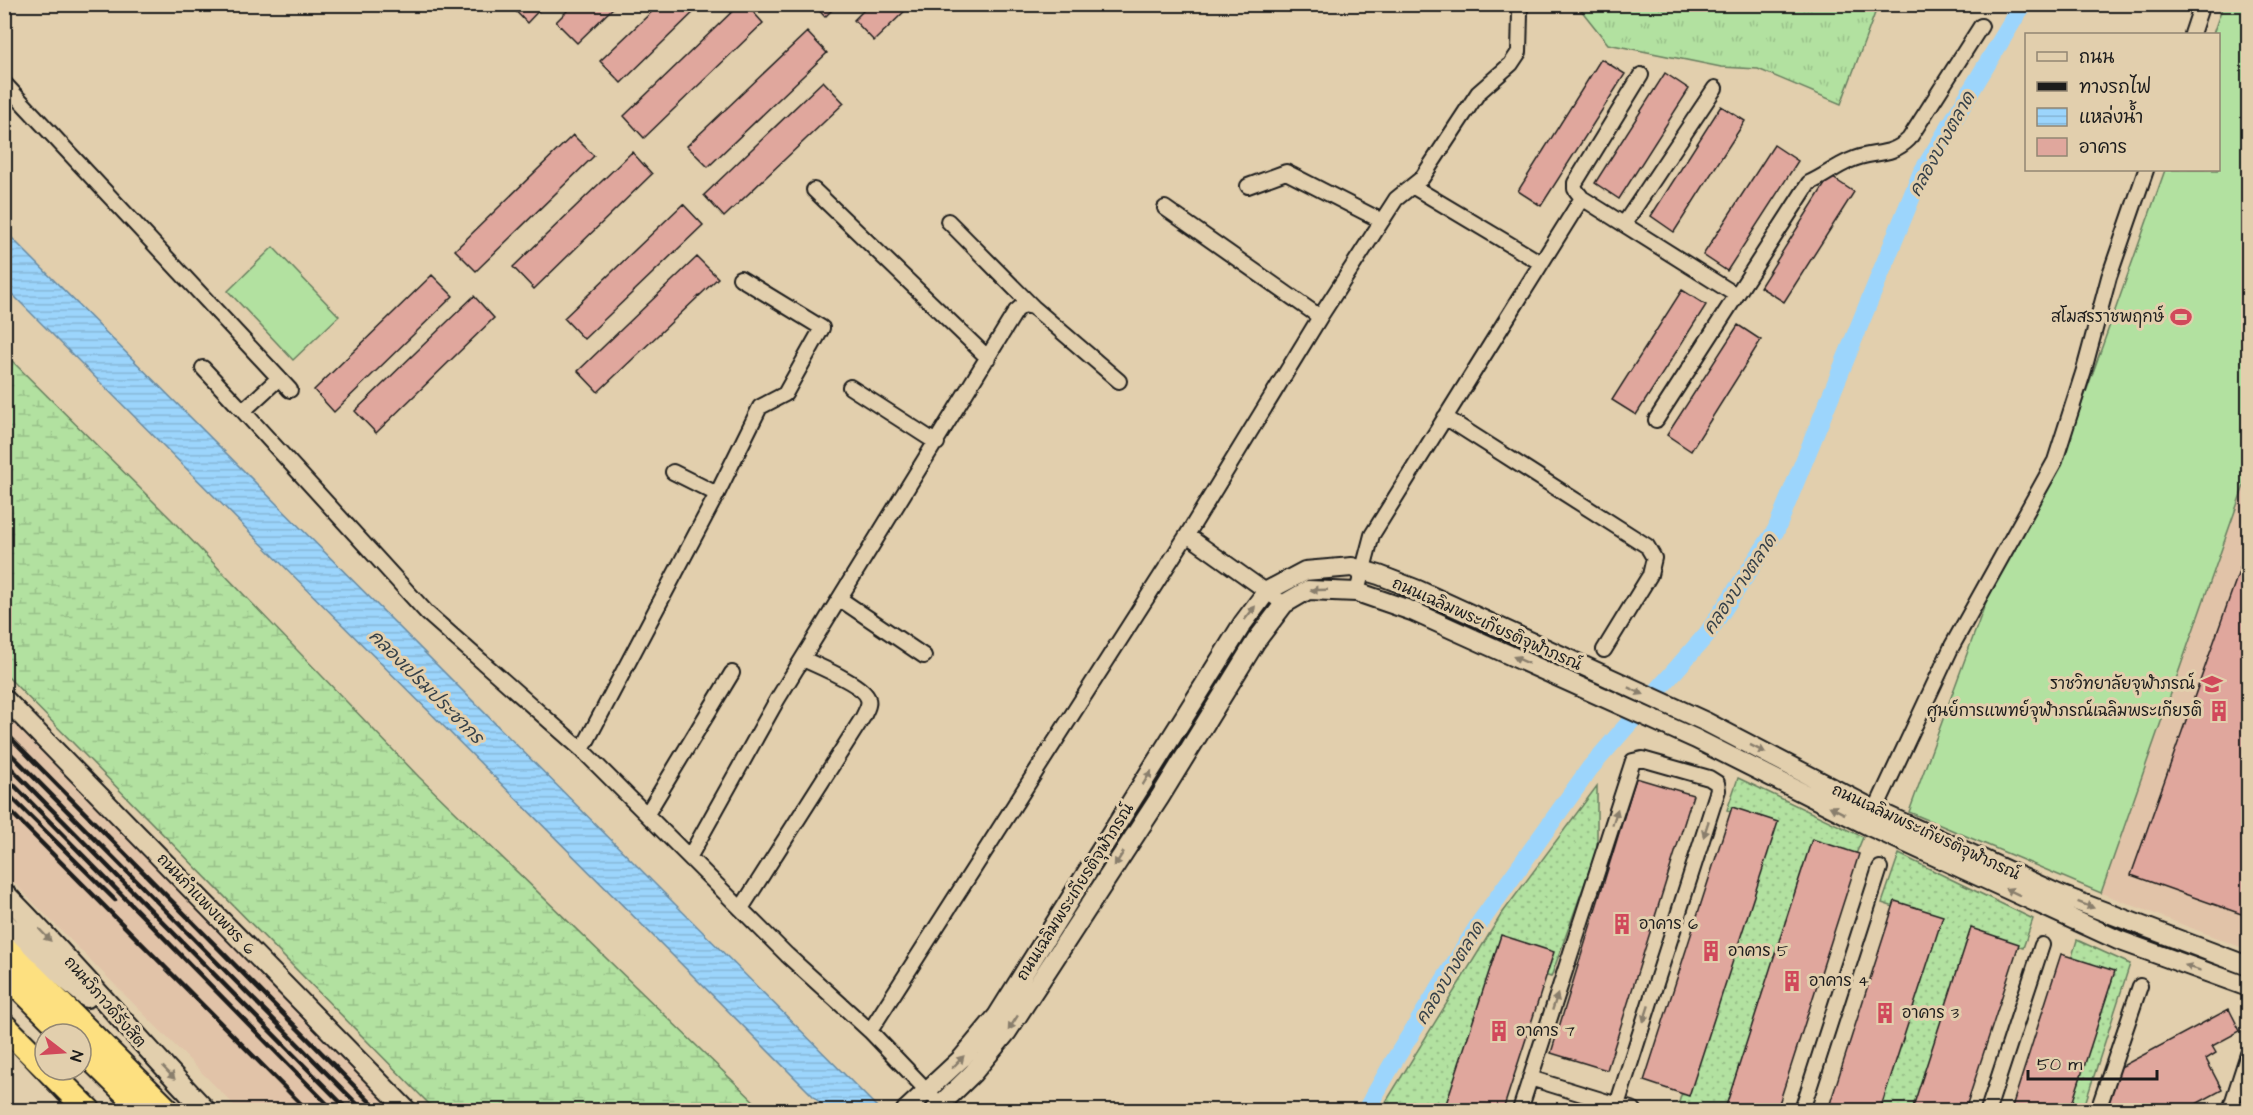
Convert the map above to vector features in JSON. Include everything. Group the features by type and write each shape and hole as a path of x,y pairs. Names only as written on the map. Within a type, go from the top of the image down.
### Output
{"highway":[{"name":"ถนนวิภาวดีรังสิต","path":"4,948 167,1110"},
{"path":"4,970 56,1022"},
{"path":"4,991 35,1022"},
{"path":"4,1026 33,1056"},
{"path":"93,1059 145,1110"},
{"path":"93,1081 122,1110"},
{"path":"59,1082 88,1110"}],"main road":[{"name":"ถนนวิภาวดีรังสิต","path":"4,893 50,939 132,1035 205,1110"},
{"path":"4,922 37,954 132,1035"},
{"path":"4,1058 53,1110"},
{"path":"4,1085 31,1110"}],"street":[{"path":"870,1031 1187,535 1320,316 1396,199 1412,186 1437,158 1478,93 1511,64 1519,52 1520,13 1516,4"},
{"path":"2192,33 2202,4"},
{"path":"1656,420 1809,183 1831,173 1848,161 1866,154 1890,153 1899,149 1909,139 1981,26"},
{"path":"1641,75 1575,183 1575,189 1582,198 1736,295"},
{"path":"4,83 290,390"},
{"path":"1624,224 1715,88"},
{"path":"1872,818 1952,646 2055,461 2084,370 2109,277 2146,171"},
{"path":"1248,186 1286,172 1382,221"},
{"path":"1412,186 1541,263"},
{"path":"814,190 988,358"},
{"path":"1357,592 1372,535 1582,198"},
{"path":"1166,208 1320,316"},
{"path":"948,221 1033,307 1119,381"},
{"path":"582,750 717,494 760,407 785,394 822,328 740,278"},
{"path":"690,856 803,658 1016,311 1023,305 1033,307"},
{"path":"202,368 427,613 582,750 742,907 787,955 870,1031 917,1102 938,1108"},
{"path":"243,411 279,378"},
{"path":"850,387 937,443"},
{"path":"1445,417 1647,546 1654,558 1650,575 1604,650"},
{"path":"673,472 717,494"},
{"path":"1187,535 1284,604"},
{"name":"ถนนเฉลิมพระเกียรติจุฬาภรณ์","path":"917,1102 962,1058 997,1016 1243,623 1267,591 1305,571 1352,567 1418,590 1706,722 1872,818 2118,940 2248,987"},
{"name":"ถนนเฉลิมพระเกียรติจุฬาภรณ์","path":"938,1108 973,1074 1007,1032 1160,797 1256,641 1284,604 1308,590 1357,592 1412,611 1872,818 2058,894 2248,966"},
{"path":"840,599 924,656"},
{"path":"742,907 863,717 869,704 866,694 856,686 803,658"},
{"path":"647,814 732,673"},
{"name":"ถนนกำแพงเพชร 6","path":"4,698 407,1110"},
{"path":"1520,1110 1633,760 1642,759 1709,778 1717,783 1718,790 1617,1105"},
{"path":"1802,1110 1880,868"},
{"path":"1989,1110 2042,945"},
{"path":"2098,1110 2140,986"},
{"path":"2230,1110 2248,1054"},
{"path":"1530,1078 1634,1110"}],"shaded area":[{"name":"ราชวิทยาลัยจุฬาภรณ์","path":"2248,474 2248,950 2101,893"},
{"path":"4,712 407,1110 239,1110 5,874"}],"green space":[{"path":"1577,5 1878,5 1841,104 1758,69 1721,67 1608,44"},
{"name":"สโมสรราชพฤกษ์","path":"2223,5 2248,5 2248,474 2101,893 1909,812 1987,599 2060,465 2165,171 2220,171 2220,33 2213,33"},
{"path":"273,247 339,316 293,360 228,291"},
{"path":"4,353 172,520 419,777 763,1110 435,1110 5,674"},
{"path":"1738,778 1863,837 1854,859 1816,848 1733,1110 1681,1110 1677,1109 1762,822 1727,810"},
{"path":"1597,786 1597,849 1551,977 1499,962 1450,1110 1381,1110 1501,915"},
{"path":"1899,854 2033,919 2023,948 1976,933 1920,1110 1873,1110 1933,920 1882,903"},
{"path":"2077,940 2130,964 2083,1110 2026,1110"}],"water":[{"name":"คลองเปรมประชากร","path":"4,231 880,1110 827,1110 5,287"}],"building":[{"path":"509,4 545,4 527,23"},
{"path":"574,4 617,4 577,43 556,22"},
{"path":"660,4 702,4 621,83 600,61"},
{"path":"740,4 746,4 763,23 644,138 624,116"},
{"path":"813,4 838,4 825,17"},
{"path":"870,4 912,4 874,41 854,20"},
{"path":"807,32 827,53 708,167 687,146"},
{"path":"1601,59 1625,74 1541,206 1518,191"},
{"path":"1665,73 1689,89 1619,199 1595,183"},
{"path":"823,81 844,103 724,217 704,195"},
{"path":"1721,106 1745,121 1674,232 1651,216"},
{"path":"573,135 594,156 476,271 455,250"},
{"path":"1774,145 1798,161 1727,271 1703,255"},
{"path":"632,152 652,174 534,289 513,267"},
{"path":"1830,176 1854,192 1784,302 1760,287"},
{"path":"683,204 703,225 584,339 564,318"},
{"path":"697,257 718,278 598,392 578,371"},
{"path":"432,275 453,296 334,412 314,390"},
{"path":"1682,290 1706,305 1636,415 1612,400"},
{"path":"474,296 494,318 376,433 355,411"},
{"path":"1738,325 1761,340 1691,451 1667,435"},
{"name":"ราชวิทยาลัยจุฬาภรณ์","path":"2248,546 2248,912 2247,916 2131,875"},
{"name":"อาคาร 6","path":"1636,778 1693,795 1607,1070 1551,1053"},
{"name":"อาคาร 5","path":"1732,807 1778,822 1689,1096 1644,1081"},
{"name":"อาคาร 4","path":"1812,839 1859,854 1777,1110 1728,1110 1725,1109"},
{"name":"อาคาร 3","path":"1895,901 1943,916 1880,1110 1828,1110"},
{"path":"1971,928 2019,944 1965,1110 1912,1110"},
{"name":"อาคาร 7","path":"1501,935 1554,952 1503,1110 1444,1110"},
{"path":"2061,954 2115,971 2070,1110 2011,1110"},
{"path":"2229,1009 2240,1031 2212,1046 2216,1053 2206,1059 2222,1090 2185,1110 2103,1110 2115,1070"}],"waterway":[{"name":"คลองบางตลาด","path":"1366,1110 1481,921 1590,768 1707,634 1776,530 1921,174 2023,4"}],"railway":[{"path":"4,731 378,1110"},
{"path":"4,747 363,1110"},
{"path":"4,761 348,1110"},
{"path":"4,775 333,1110"},
{"path":"4,790 115,900"},
{"path":"4,805 307,1110"}],"place":[{"name":"สโมสรราชพฤกษ์","path":"2181,317"},
{"name":"ราชวิทยาลัยจุฬาภรณ์","path":"2212,684"},
{"name":"ศูนย์การแพทย์จุฬาภรณ์เฉลิมพระเกียรติ","path":"2219,711"},
{"name":"อาคาร 6","path":"1622,924"},
{"name":"อาคาร 5","path":"1711,951"},
{"name":"อาคาร 4","path":"1792,981"},
{"name":"อาคาร 3","path":"1885,1013"},
{"name":"อาคาร 7","path":"1499,1031"}]}
